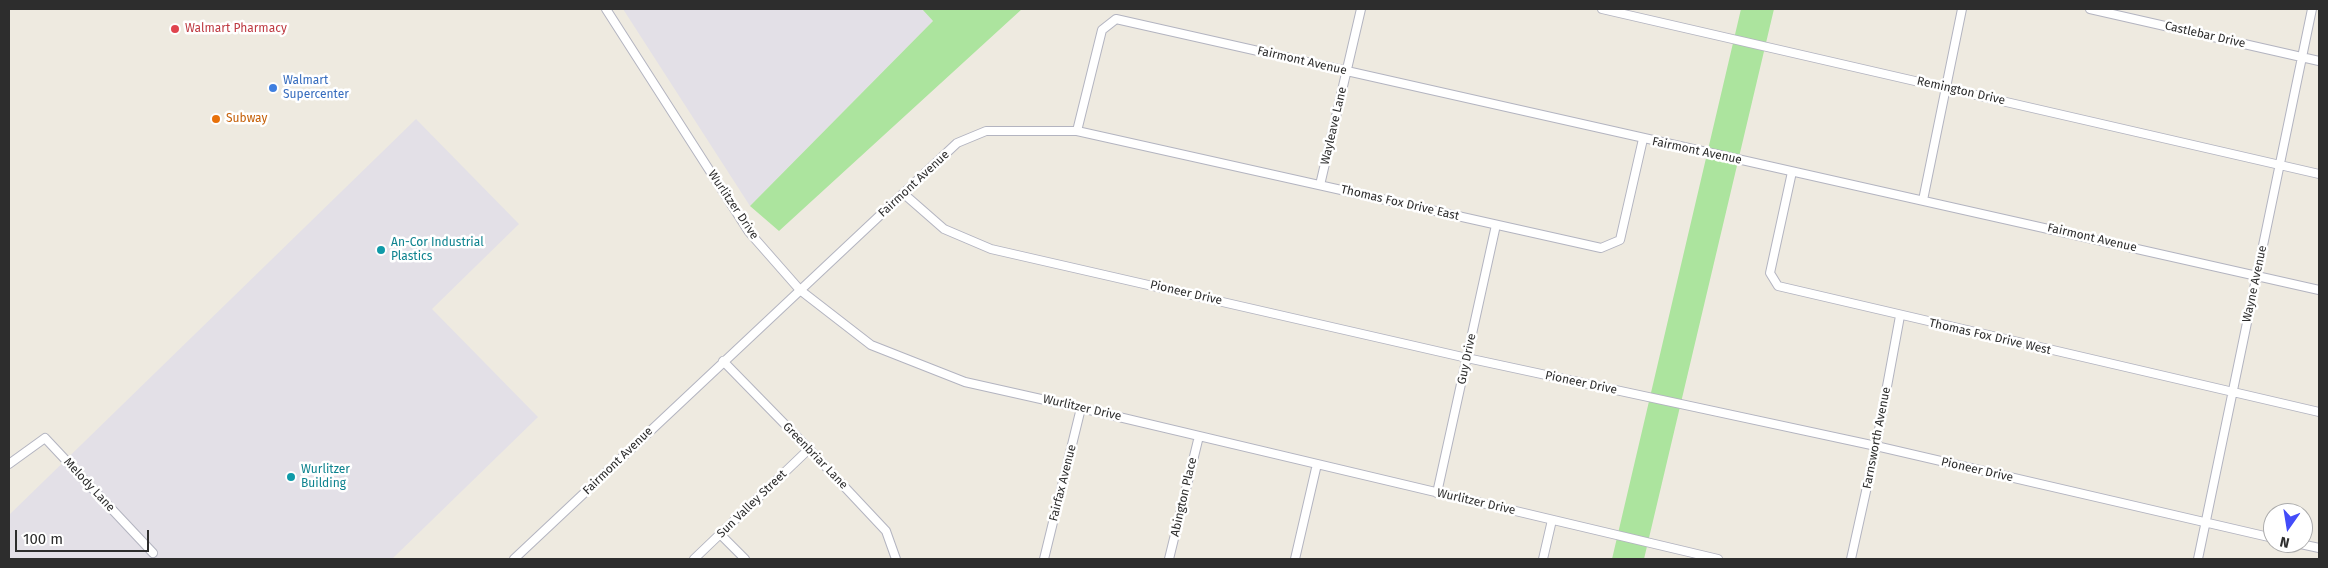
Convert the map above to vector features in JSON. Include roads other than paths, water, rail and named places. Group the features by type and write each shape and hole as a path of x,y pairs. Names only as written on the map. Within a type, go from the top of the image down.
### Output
{"street":[{"name":"Wurlitzer Drive","path":"606,9 749,232 800,290 871,345 965,382 1317,464 1705,558 1718,559"},
{"name":"Wayleave Lane","path":"1320,184 1361,9"},
{"name":"Remington Drive","path":"1602,9 2319,174"},
{"path":"1923,200 1962,9"},
{"name":"Castlebar Drive","path":"2090,9 2319,61"},
{"name":"Wayne Avenue","path":"2198,559 2312,9"},
{"name":"Fairmont Avenue","path":"514,559 957,143 986,131 1077,131 1102,30 1116,19 2319,290"},
{"name":"Thomas Fox Drive East","path":"1077,131 1601,248 1620,240 1643,139"},
{"name":"Thomas Fox Drive West","path":"1792,172 1770,273 1778,286 1900,316 2319,412"},
{"name":"Pioneer Drive","path":"904,194 944,228 991,249 1467,358 1876,446 2263,536"},
{"name":"Guy Drive","path":"1437,493 1496,225"},
{"name":"Farnsworth Avenue","path":"1851,559 1876,446 1900,316"},
{"name":"Greenbriar Lane","path":"722,362 809,449 886,531 896,559"},
{"name":"Fairfax Avenue","path":"1044,559 1081,408"},
{"name":"Abington Place","path":"1169,559 1199,436"},
{"name":"Melody Lane","path":"9,464 45,438 153,553"},
{"name":"Sun Valley Street","path":"694,559 809,449"},
{"path":"1295,559 1317,464"},
{"path":"1543,559 1552,520"},
{"path":"720,534 745,559"}],"place":[{"name":"Walmart Pharmacy","path":"175,29"},
{"name":"Walmart Supercenter","path":"273,88"},
{"name":"Subway","path":"216,119"},
{"name":"An-Cor Industrial Plastics","path":"381,250"},
{"name":"Wurlitzer Building","path":"291,477"}]}
